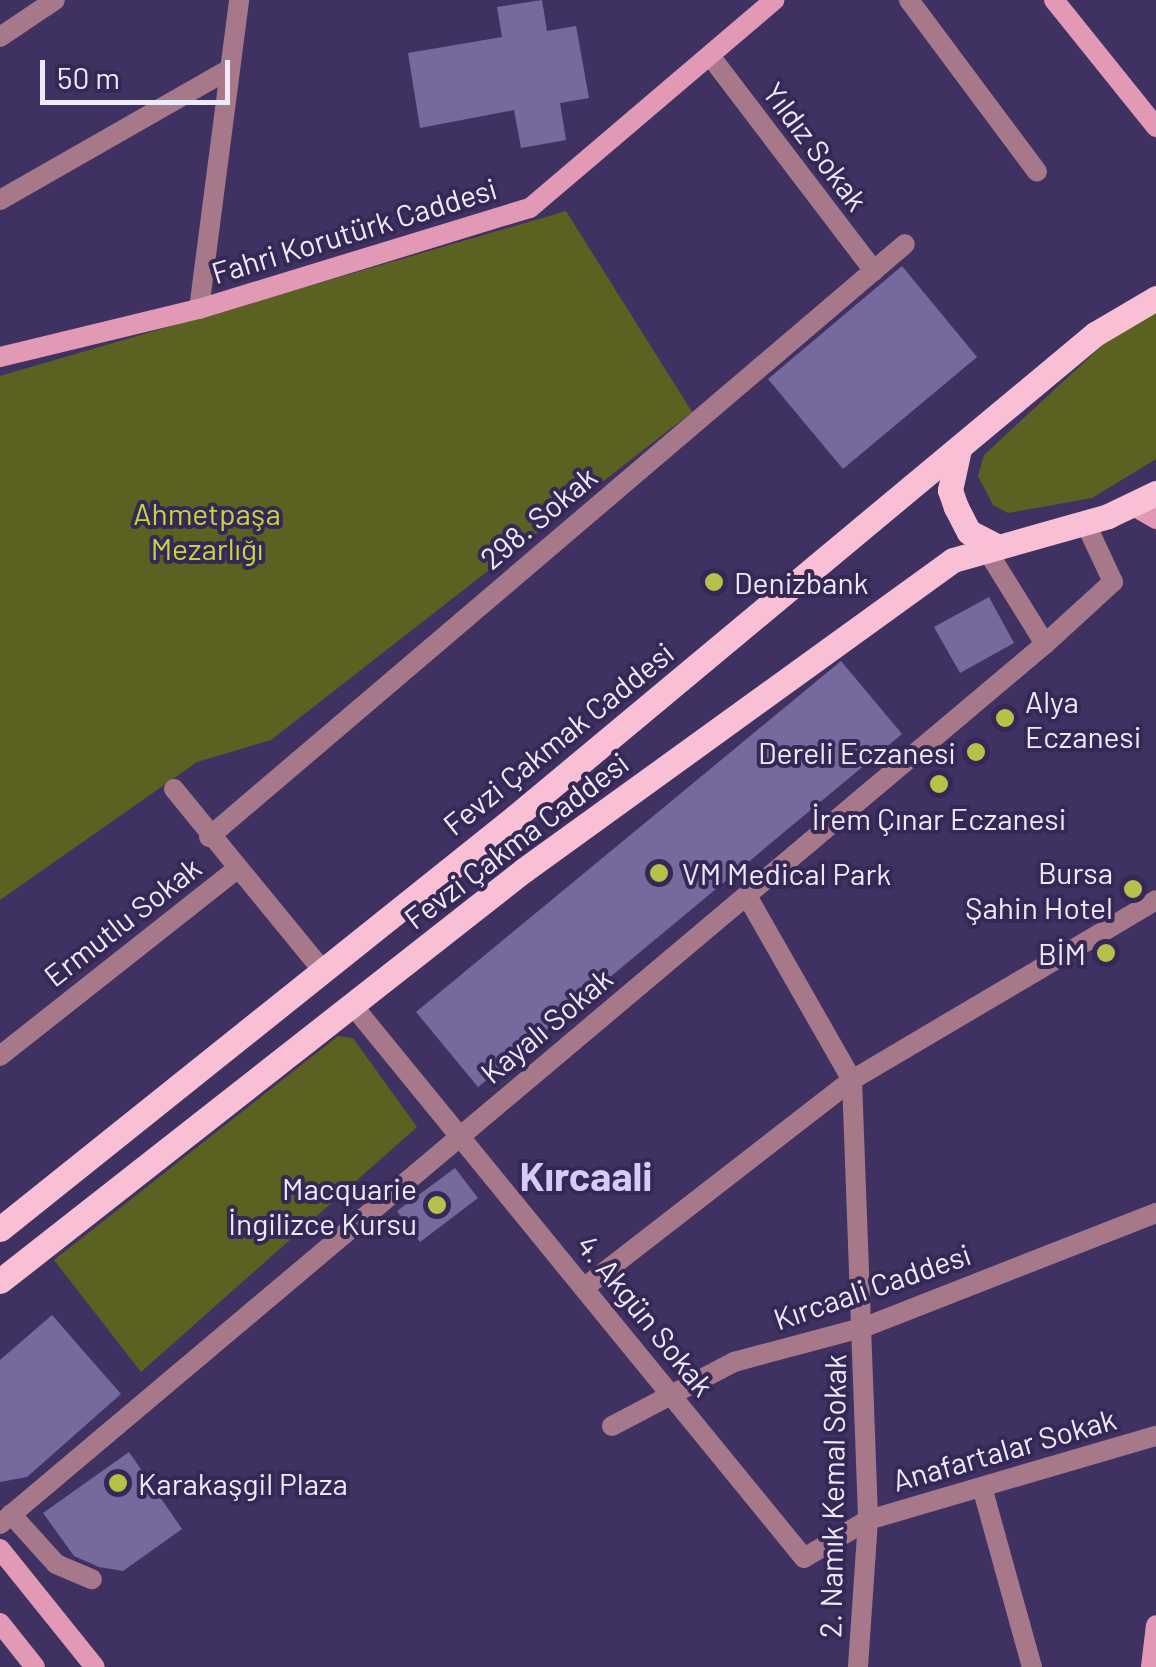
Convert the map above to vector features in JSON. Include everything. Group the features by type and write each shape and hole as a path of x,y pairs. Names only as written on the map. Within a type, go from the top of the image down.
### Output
{"main road":[{"name":"Fevzi Çakmak Caddesi","path":"0,1228 324,972 1095,334 1156,298"},
{"path":"959,449 950,490 969,532 991,548"},
{"path":"1108,514 1156,493"},
{"name":"Fevzi Çakma Caddesi","path":"0,1281 354,1008 540,858 952,560 1108,514"}],"street":[{"path":"0,37 54,0"},
{"path":"199,308 226,71 240,0"},
{"name":"Fahri Korutürk Caddesi","path":"0,358 199,308 530,208 774,0"},
{"path":"909,0 1037,172"},
{"path":"1054,0 1154,122"},
{"name":"Yıldız Sokak","path":"711,57 874,271"},
{"path":"0,200 226,71"},
{"name":"298. Sokak","path":"209,837 906,244"},
{"path":"1108,514 1156,519"},
{"name":"Kayalı Sokak","path":"6,1519 1045,644 1112,582 1108,514"},
{"path":"991,548 1045,644"},
{"path":"174,789 234,870 324,972"},
{"name":"Ermutlu Sokak","path":"0,1056 234,870"},
{"path":"747,896 852,1080"},
{"path":"585,1286 852,1080 1156,900"},
{"name":"4. Akgün Sokak","path":"354,1008 804,1558 868,1520"},
{"name":"2. Namık Kemal Sokak","path":"852,1080 865,1327 868,1520 858,1667"},
{"name":"Kırcaali Caddesi","path":"612,1426 669,1391 734,1362 865,1327 1156,1214"},
{"name":"Anafartalar Sokak","path":"868,1520 1156,1436"},
{"path":"982,1486 1032,1667"},
{"path":"6,1519 56,1564 92,1580"},
{"path":"0,1550 95,1667"},
{"path":"0,1623 35,1667"},
{"path":"1151,1667 1156,1626"}],"green space":[{"name":"Ahmetpaşa Mezarlığı","path":"566,211 692,412 271,740 197,762 0,900 0,376"},
{"path":"1156,309 1156,459 1092,498 1008,513 993,505 978,476 984,455 1107,341"},
{"path":"338,1036 353,1038 417,1127 141,1372 54,1260"}],"building":[{"path":"542,0 547,31 576,26 589,98 560,103 566,140 521,148 514,110 420,128 408,53 502,37 497,7"},
{"path":"902,266 977,357 843,469 768,379"},
{"path":"989,597 1014,643 960,673 934,627"},
{"name":"VM Medical Park","path":"841,661 902,734 478,1087 416,1012"},
{"name":"Macquarie İngilizce Kursu","path":"455,1168 478,1198 420,1242 397,1211"},
{"path":"52,1315 121,1394 27,1477 0,1482 0,1360"},
{"name":"Karakaşgil Plaza","path":"129,1452 182,1529 123,1571 99,1567 74,1556 43,1513"}],"place":[{"name":"Denizbank","path":"714,582"},
{"name":"Alya Eczanesi","path":"1005,718"},
{"name":"Dereli Eczanesi","path":"976,752"},
{"name":"İrem Çınar Eczanesi","path":"939,784"},
{"name":"VM Medical Park","path":"659,873"},
{"name":"Bursa Şahin Hotel","path":"1133,889"},
{"name":"BİM","path":"1106,953"},
{"name":"Macquarie İngilizce Kursu","path":"437,1205"},
{"name":"Karakaşgil Plaza","path":"118,1483"}],"district":[{"name":"Kırcaali","path":"586,1175"}]}
